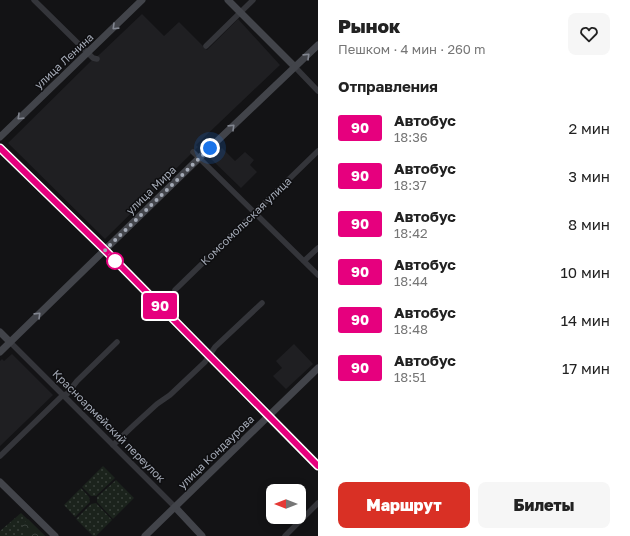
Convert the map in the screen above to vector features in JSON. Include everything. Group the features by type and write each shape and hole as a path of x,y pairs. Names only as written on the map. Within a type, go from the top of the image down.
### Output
{"street":[{"name":"улица Ленина","path":"0,137 142,0"},
{"path":"228,0 318,91"},
{"path":"206,46 254,0"},
{"path":"36,1 93,58 97,59"},
{"name":"улица Мира","path":"0,352 199,158 318,45"},
{"path":"0,148 105,250 318,466"},
{"name":"Комсомольская улица","path":"175,290 318,151"},
{"path":"193,152 318,275"},
{"path":"304,261 318,248"},
{"path":"113,445 157,404 174,392 210,356 215,347 262,303"},
{"name":"Красноармейский переулок","path":"0,332 175,507 202,536"},
{"path":"0,456 64,395 67,394 77,381 117,342"},
{"name":"улица Кондаурова","path":"145,536 318,368"},
{"path":"0,482 55,536"},
{"path":"285,536 318,503"}],"shaded area":[{"path":"142,14 164,36 179,22 207,50 238,19 280,65 196,145 198,147 105,239 8,143 90,62"},
{"path":"222,148 235,161 245,152 254,160 250,165 257,172 241,188 211,159"},
{"path":"294,344 313,364 286,389 273,376 282,368 276,361"},
{"path":"12,354 53,395 0,446 0,361 2,359 4,361"}],"green space":[{"path":"103,466 115,478 96,496 91,496 82,487"},
{"path":"116,480 134,498 113,519 97,502 97,497"},
{"path":"81,488 89,497 90,502 75,517 64,505"},
{"path":"96,503 112,520 96,536 93,536 76,519 91,504"},
{"path":"21,513 45,536 0,536 0,531"},
{"path":"28,519 45,536 23,536 23,524"}],"bus line":[{"name":"90","path":"0,148 105,250 318,466"}],"route":[{"path":"115,261 120,266 105,250 210,148"}]}
